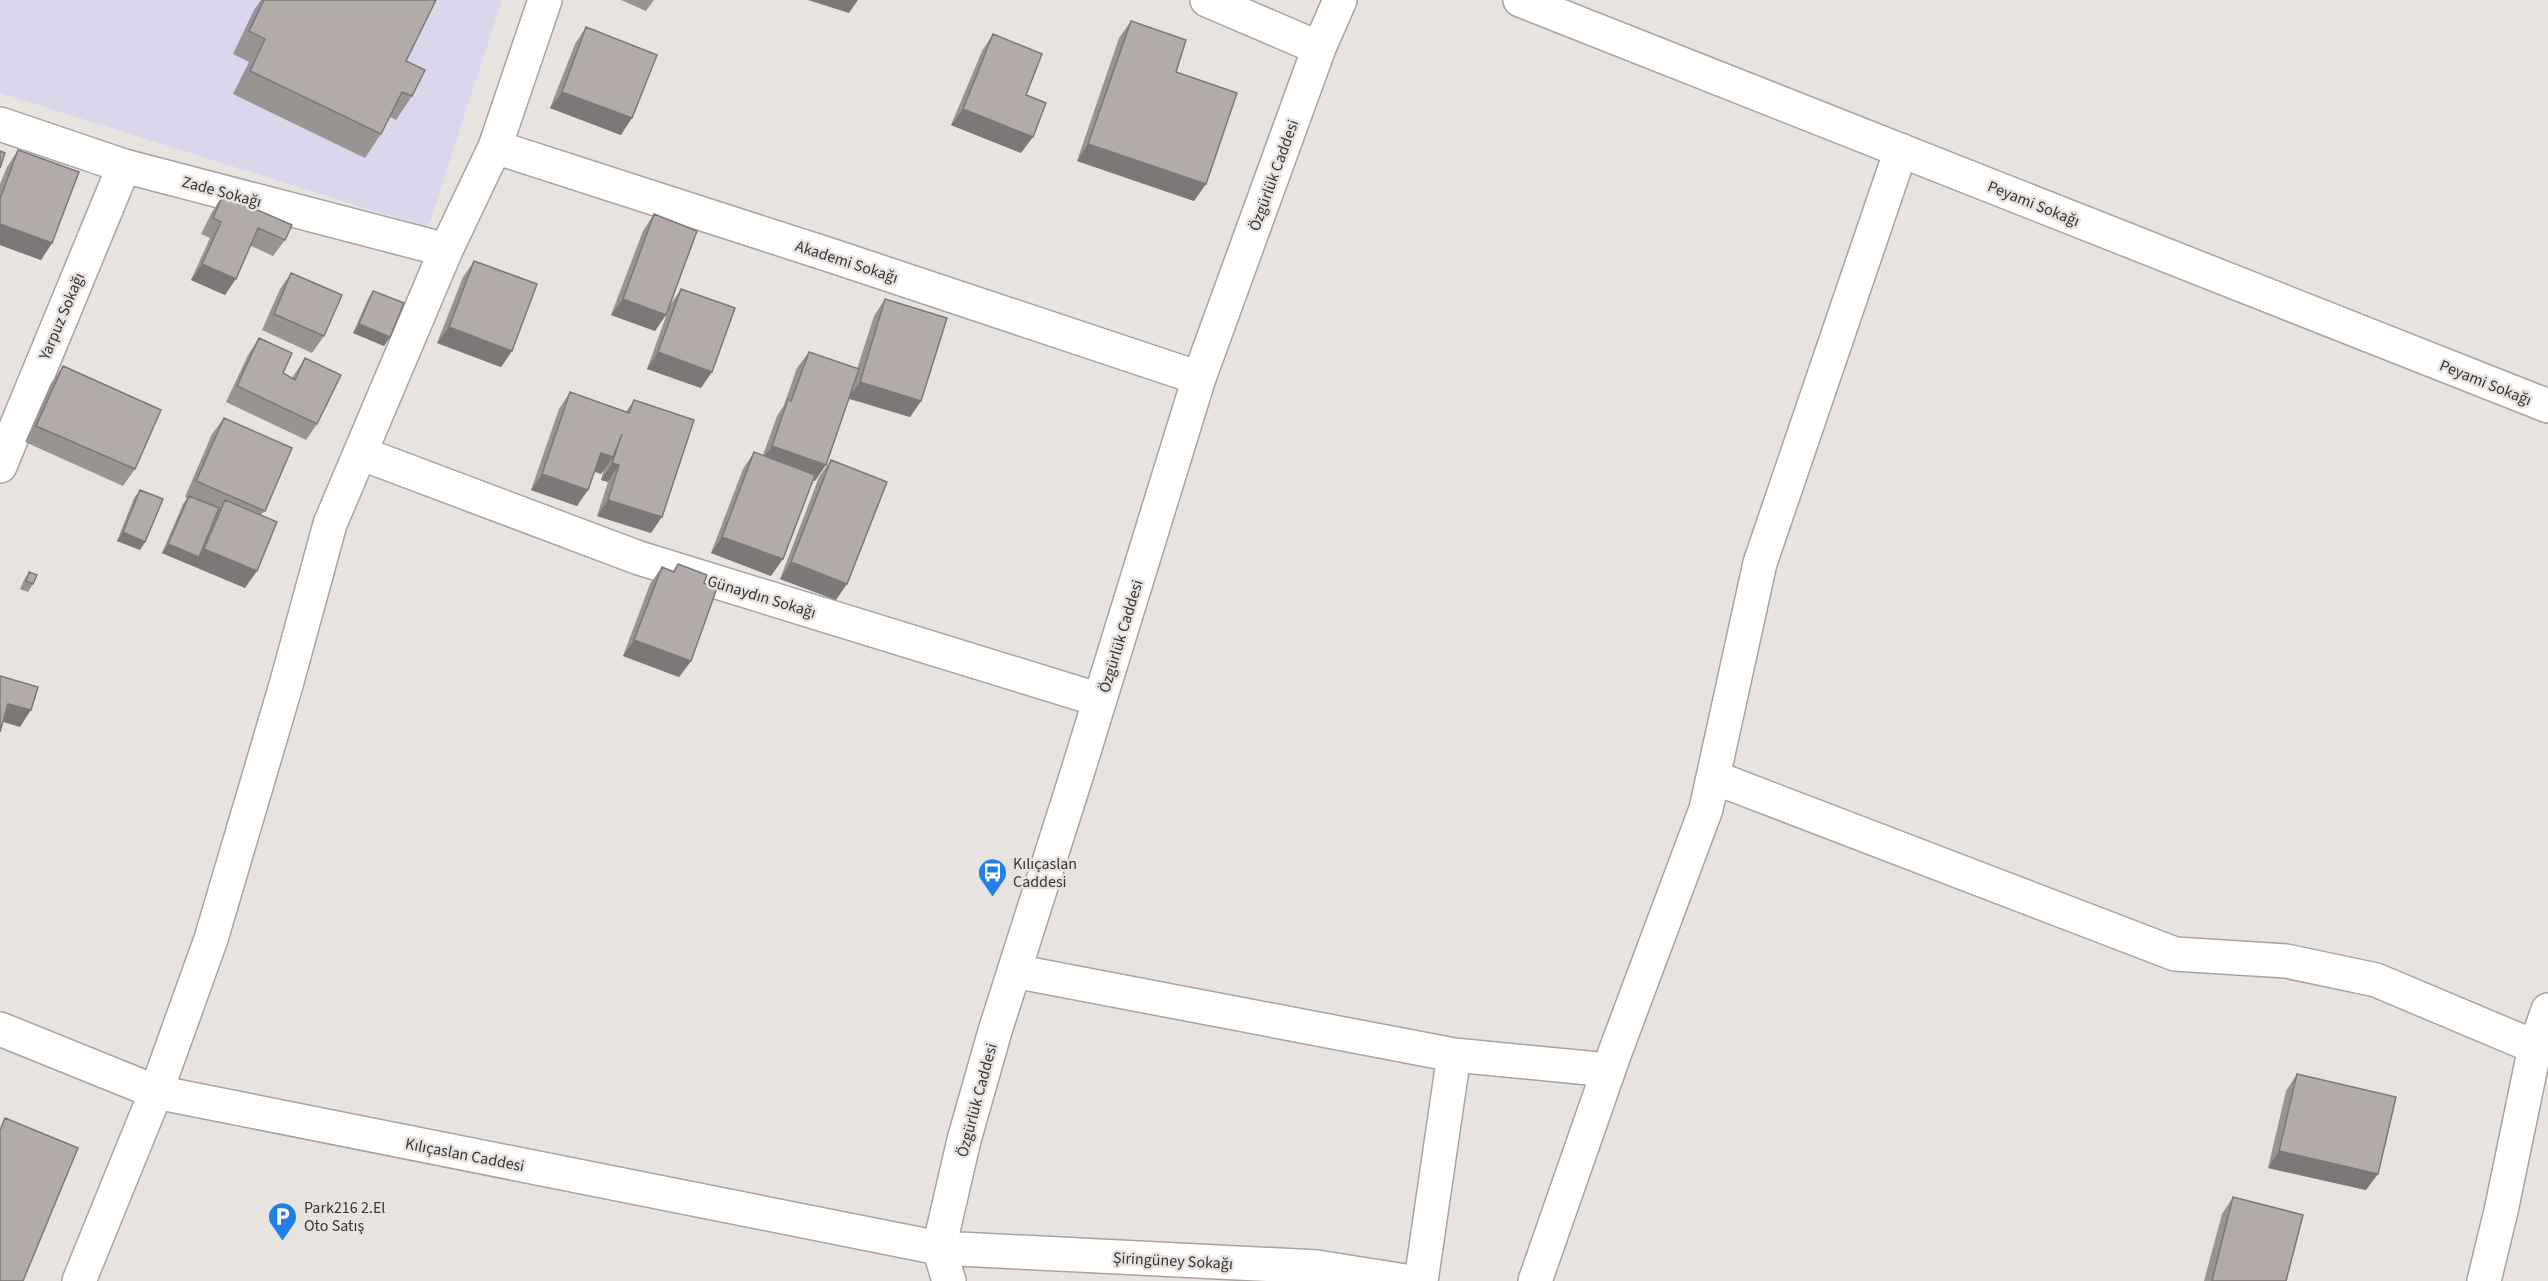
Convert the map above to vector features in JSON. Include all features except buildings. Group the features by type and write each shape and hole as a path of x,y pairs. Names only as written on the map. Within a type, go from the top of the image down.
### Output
{"street":[{"path":"79,1281 156,1092 211,939 286,685 330,524 446,250 495,147 545,0"},
{"path":"1207,0 1319,48"},
{"name":"Özgürlük Caddesi","path":"949,1281 939,1248 964,1140 1014,971 1199,378 1319,48 1340,0"},
{"name":"Peyami Sokağı","path":"1520,0 2548,406"},
{"name":"Zade Sokağı","path":"0,124 124,166 446,250"},
{"name":"Akademi Sokağı","path":"495,147 1199,378"},
{"path":"1535,1281 1609,1070 1706,809 1760,563 1901,150"},
{"name":"Yarpuz Sokağı","path":"0,466 12,402 124,166"},
{"name":"Günaydın Sokağı","path":"360,453 639,558 1100,700"},
{"path":"1713,777 2175,954 2286,961 2376,980 2535,1047"},
{"path":"1014,971 1454,1055 1609,1070"},
{"path":"2484,1281 2535,1047 2548,1010"},
{"name":"Kılıçaslan Caddesi","path":"0,1029 156,1092 939,1248"},
{"path":"1421,1281 1454,1055"},
{"name":"Şiringüney Sokağı","path":"939,1248 1317,1267 1406,1281"}],"shaded area":[{"path":"0,0 502,0 428,228 0,93"}],"place":[{"name":"Kılıçaslan Caddesi","path":"992,898"},
{"name":"Park216 2.El Oto Satış","path":"283,1242"}]}
